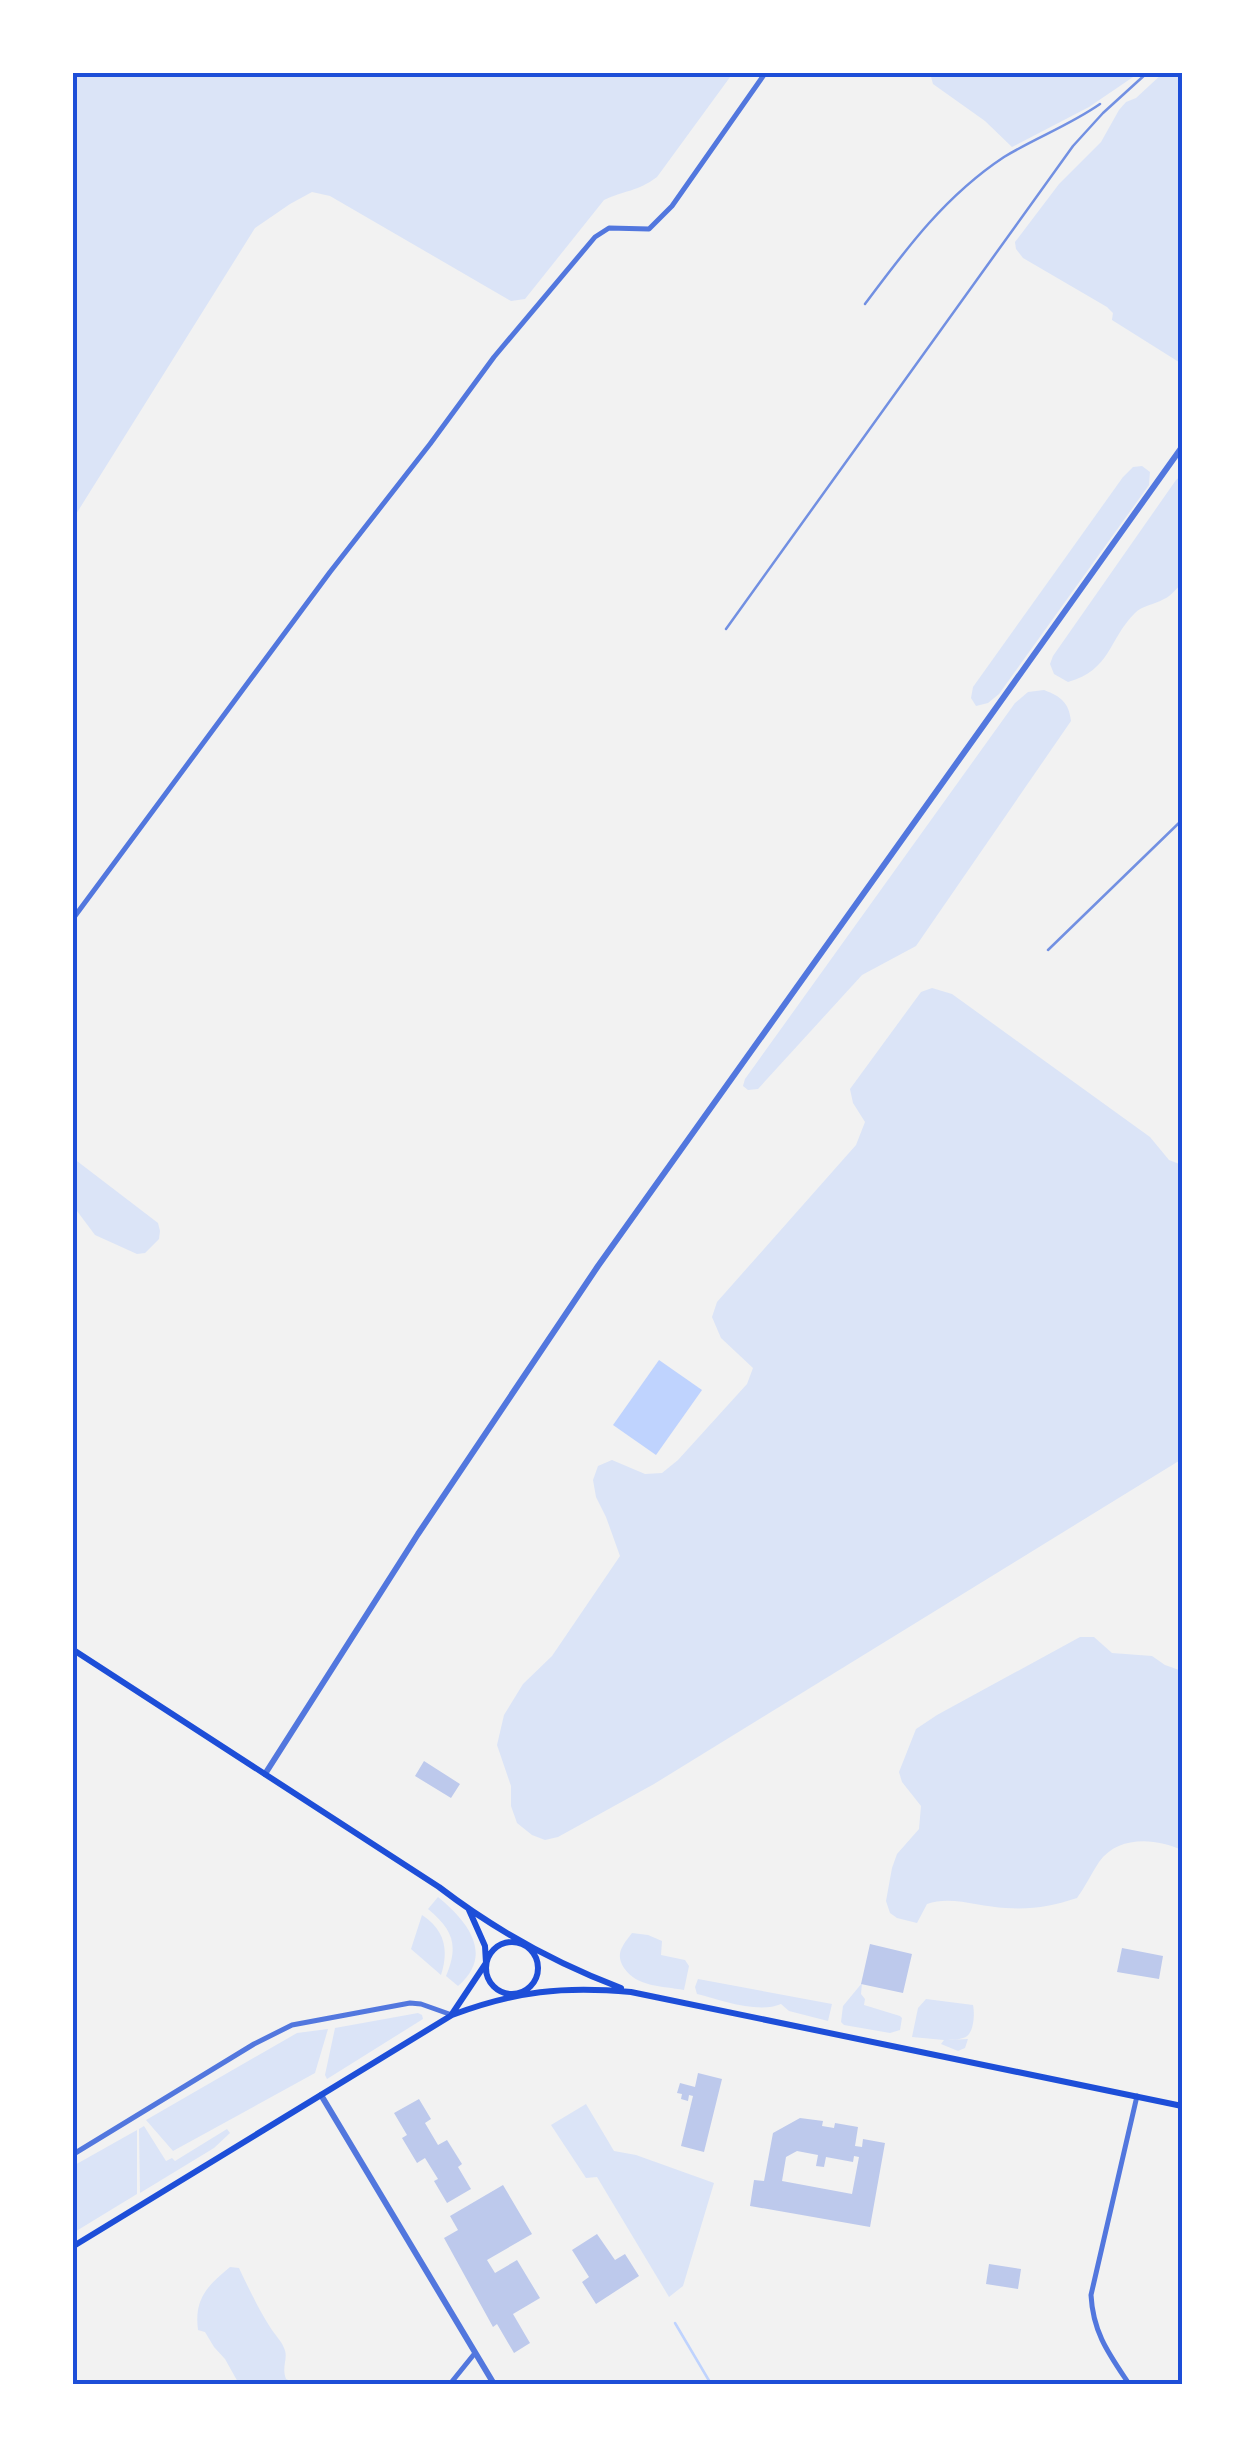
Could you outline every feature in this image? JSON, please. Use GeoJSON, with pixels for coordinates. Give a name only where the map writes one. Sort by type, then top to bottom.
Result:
{"type":"FeatureCollection","features":[{"type":"Feature","properties":{"kind":"main road"},"geometry":{"type":"LineString","coordinates":[[72,1649],[524,1945],[631,1992]]}},
{"type":"Feature","properties":{"kind":"main road"},"geometry":{"type":"LineString","coordinates":[[452,2016],[486,1963],[492,1950],[499,1945],[524,1945],[536,1957],[538,1974],[530,1988],[514,1995],[490,1984],[486,1976],[486,1963],[484,1946],[469,1910]]}},
{"type":"Feature","properties":{"kind":"main road"},"geometry":{"type":"LineString","coordinates":[[72,2247],[452,2016],[514,1995],[574,1989],[631,1992],[1182,2106]]}},
{"type":"Feature","properties":{"kind":"street"},"geometry":{"type":"LineString","coordinates":[[72,920],[521,322],[595,237],[609,228],[649,229],[672,206],[766,72]]}},
{"type":"Feature","properties":{"kind":"street"},"geometry":{"type":"LineString","coordinates":[[265,1774],[418,1534],[598,1266],[1182,446]]}},
{"type":"Feature","properties":{"kind":"street"},"geometry":{"type":"LineString","coordinates":[[72,2155],[292,2024],[410,2003],[452,2016]]}},
{"type":"Feature","properties":{"kind":"street"},"geometry":{"type":"LineString","coordinates":[[321,2095],[494,2384]]}},
{"type":"Feature","properties":{"kind":"street"},"geometry":{"type":"LineString","coordinates":[[1128,2384],[1102,2344],[1092,2317],[1090,2295],[1137,2096]]}},
{"type":"Feature","properties":{"kind":"street"},"geometry":{"type":"LineString","coordinates":[[450,2384],[475,2354]]}},
{"type":"Feature","properties":{"kind":"shaded area"},"geometry":{"type":"Polygon","coordinates":[[[73,72],[733,73],[657,177],[604,200],[525,299],[511,301],[330,196],[312,192],[290,204],[255,228],[73,519],[73,72]]]}},
{"type":"Feature","properties":{"kind":"shaded area"},"geometry":{"type":"Polygon","coordinates":[[[930,72],[1139,73],[1089,107],[1012,147],[985,121],[933,84],[930,72]]]}},
{"type":"Feature","properties":{"kind":"shaded area"},"geometry":{"type":"Polygon","coordinates":[[[1163,73],[1182,73],[1182,364],[1112,320],[1113,313],[1107,307],[1023,258],[1015,242],[1059,184],[1101,142],[1126,102],[1136,98],[1163,73]]]}},
{"type":"Feature","properties":{"kind":"shaded area"},"geometry":{"type":"Polygon","coordinates":[[[1142,466],[1150,472],[1149,485],[999,694],[976,706],[971,698],[973,687],[1123,477],[1133,467],[1142,466]]]}},
{"type":"Feature","properties":{"kind":"shaded area"},"geometry":{"type":"Polygon","coordinates":[[[1182,475],[1182,583],[1167,598],[1135,613],[1093,670],[1068,682],[1054,674],[1050,664],[1053,656],[1182,475]]]}},
{"type":"Feature","properties":{"kind":"shaded area"},"geometry":{"type":"Polygon","coordinates":[[[1044,690],[1063,701],[1071,721],[916,946],[862,975],[758,1089],[748,1090],[743,1086],[745,1079],[1015,703],[1028,692],[1044,690]]]}},
{"type":"Feature","properties":{"kind":"shaded area"},"geometry":{"type":"Polygon","coordinates":[[[932,988],[952,994],[1150,1137],[1169,1160],[1182,1165],[1182,1459],[654,1784],[558,1837],[545,1840],[532,1835],[517,1823],[511,1806],[511,1786],[497,1745],[504,1715],[523,1684],[552,1656],[620,1556],[596,1497],[593,1480],[598,1466],[612,1460],[645,1474],[662,1473],[747,1384],[753,1368],[721,1338],[712,1317],[717,1302],[856,1145],[865,1122],[853,1103],[850,1089],[921,992],[932,988]]]}},
{"type":"Feature","properties":{"kind":"shaded area"},"geometry":{"type":"Polygon","coordinates":[[[73,1158],[158,1223],[159,1239],[145,1253],[137,1254],[95,1235],[73,1208],[73,1158]]]}},
{"type":"Feature","properties":{"kind":"shaded area"},"geometry":{"type":"Polygon","coordinates":[[[1080,1637],[1094,1637],[1112,1653],[1152,1656],[1182,1671],[1182,1850],[1149,1841],[1116,1847],[1099,1862],[1077,1898],[1059,1903],[1015,1908],[936,1902],[927,1904],[917,1923],[897,1918],[890,1913],[886,1901],[892,1868],[897,1854],[919,1829],[921,1806],[899,1772],[916,1729],[1080,1637]]]}},
{"type":"Feature","properties":{"kind":"shaded area"},"geometry":{"type":"Polygon","coordinates":[[[438,1897],[467,1927],[476,1950],[469,1974],[458,1986],[446,1976],[453,1947],[448,1931],[428,1909],[438,1897]]]}},
{"type":"Feature","properties":{"kind":"shaded area"},"geometry":{"type":"Polygon","coordinates":[[[422,1915],[436,1927],[443,1941],[441,1975],[411,1949],[422,1915]]]}},
{"type":"Feature","properties":{"kind":"shaded area"},"geometry":{"type":"Polygon","coordinates":[[[632,1933],[662,1941],[661,1955],[685,1960],[689,1966],[684,1990],[651,1985],[629,1974],[620,1954],[632,1933]]]}},
{"type":"Feature","properties":{"kind":"shaded area"},"geometry":{"type":"Polygon","coordinates":[[[698,1979],[832,2004],[828,2021],[789,2011],[781,2004],[751,2007],[697,1994],[698,1979]]]}},
{"type":"Feature","properties":{"kind":"shaded area"},"geometry":{"type":"Polygon","coordinates":[[[862,1983],[864,2005],[900,2016],[900,2030],[890,2033],[841,2022],[843,2006],[862,1983]]]}},
{"type":"Feature","properties":{"kind":"shaded area"},"geometry":{"type":"Polygon","coordinates":[[[926,1999],[973,2005],[974,2019],[967,2036],[948,2040],[968,2039],[965,2048],[958,2051],[941,2044],[944,2040],[912,2037],[918,2008],[926,1999]]]}},
{"type":"Feature","properties":{"kind":"shaded area"},"geometry":{"type":"Polygon","coordinates":[[[418,2013],[423,2019],[327,2079],[335,2028],[418,2013]]]}},
{"type":"Feature","properties":{"kind":"shaded area"},"geometry":{"type":"Polygon","coordinates":[[[328,2029],[315,2073],[173,2151],[146,2120],[297,2033],[328,2029]]]}},
{"type":"Feature","properties":{"kind":"shaded area"},"geometry":{"type":"Polygon","coordinates":[[[586,2104],[614,2151],[714,2183],[683,2286],[669,2297],[597,2177],[586,2178],[551,2125],[586,2104]]]}},
{"type":"Feature","properties":{"kind":"shaded area"},"geometry":{"type":"Polygon","coordinates":[[[144,2126],[166,2161],[175,2161],[227,2129],[230,2133],[214,2148],[140,2193],[139,2129],[144,2126]]]}},
{"type":"Feature","properties":{"kind":"shaded area"},"geometry":{"type":"Polygon","coordinates":[[[137,2130],[137,2194],[73,2233],[73,2166],[137,2130]]]}},
{"type":"Feature","properties":{"kind":"shaded area"},"geometry":{"type":"Polygon","coordinates":[[[230,2267],[239,2268],[284,2348],[286,2379],[297,2384],[239,2384],[205,2332],[198,2330],[200,2301],[230,2267]]]}},
{"type":"Feature","properties":{"kind":"water"},"geometry":{"type":"Polygon","coordinates":[[[659,1360],[702,1390],[656,1455],[613,1425],[659,1360]]]}},
{"type":"Feature","properties":{"kind":"building"},"geometry":{"type":"Polygon","coordinates":[[[424,1761],[460,1784],[451,1798],[415,1776],[424,1761]]]}},
{"type":"Feature","properties":{"kind":"building"},"geometry":{"type":"Polygon","coordinates":[[[870,1944],[912,1954],[903,1993],[861,1984],[870,1944]]]}},
{"type":"Feature","properties":{"kind":"building"},"geometry":{"type":"Polygon","coordinates":[[[1122,1948],[1163,1956],[1159,1979],[1117,1972],[1122,1948]]]}},
{"type":"Feature","properties":{"kind":"building"},"geometry":{"type":"Polygon","coordinates":[[[698,2073],[722,2079],[704,2152],[681,2146],[693,2096],[689,2095],[688,2101],[677,2093],[680,2083],[695,2087],[698,2073]]]}},
{"type":"Feature","properties":{"kind":"building"},"geometry":{"type":"Polygon","coordinates":[[[419,2099],[431,2119],[425,2123],[438,2145],[447,2140],[471,2189],[447,2203],[425,2158],[417,2163],[402,2138],[407,2135],[394,2113],[419,2099]]]}},
{"type":"Feature","properties":{"kind":"building"},"geometry":{"type":"Polygon","coordinates":[[[800,2118],[823,2121],[822,2126],[834,2128],[835,2123],[858,2127],[855,2146],[862,2147],[863,2139],[885,2143],[870,2227],[750,2206],[754,2180],[764,2181],[773,2133],[800,2118]],[[797,2151],[786,2157],[782,2181],[852,2194],[859,2157],[854,2156],[853,2162],[826,2157],[824,2167],[816,2166],[818,2155],[797,2151]]]}},
{"type":"Feature","properties":{"kind":"building"},"geometry":{"type":"Polygon","coordinates":[[[503,2185],[532,2234],[487,2260],[495,2273],[517,2260],[540,2298],[513,2314],[530,2343],[514,2353],[497,2324],[493,2327],[444,2238],[458,2230],[450,2216],[503,2185]]]}},
{"type":"Feature","properties":{"kind":"building"},"geometry":{"type":"Polygon","coordinates":[[[597,2234],[615,2260],[625,2254],[639,2276],[596,2304],[582,2282],[589,2277],[572,2250],[597,2234]]]}},
{"type":"Feature","properties":{"kind":"building"},"geometry":{"type":"Polygon","coordinates":[[[989,2264],[1021,2269],[1018,2289],[986,2284],[989,2264]]]}},
{"type":"Feature","properties":{"kind":"waterway"},"geometry":{"type":"LineString","coordinates":[[675,2323],[711,2384]]}},
{"type":"Feature","properties":{"kind":"railway"},"geometry":{"type":"LineString","coordinates":[[726,629],[1073,146],[1148,72]]}},
{"type":"Feature","properties":{"kind":"railway"},"geometry":{"type":"LineString","coordinates":[[865,304],[911,244],[963,189],[1004,157],[1100,104]]}},
{"type":"Feature","properties":{"kind":"railway"},"geometry":{"type":"LineString","coordinates":[[1048,950],[1182,820]]}}]}
